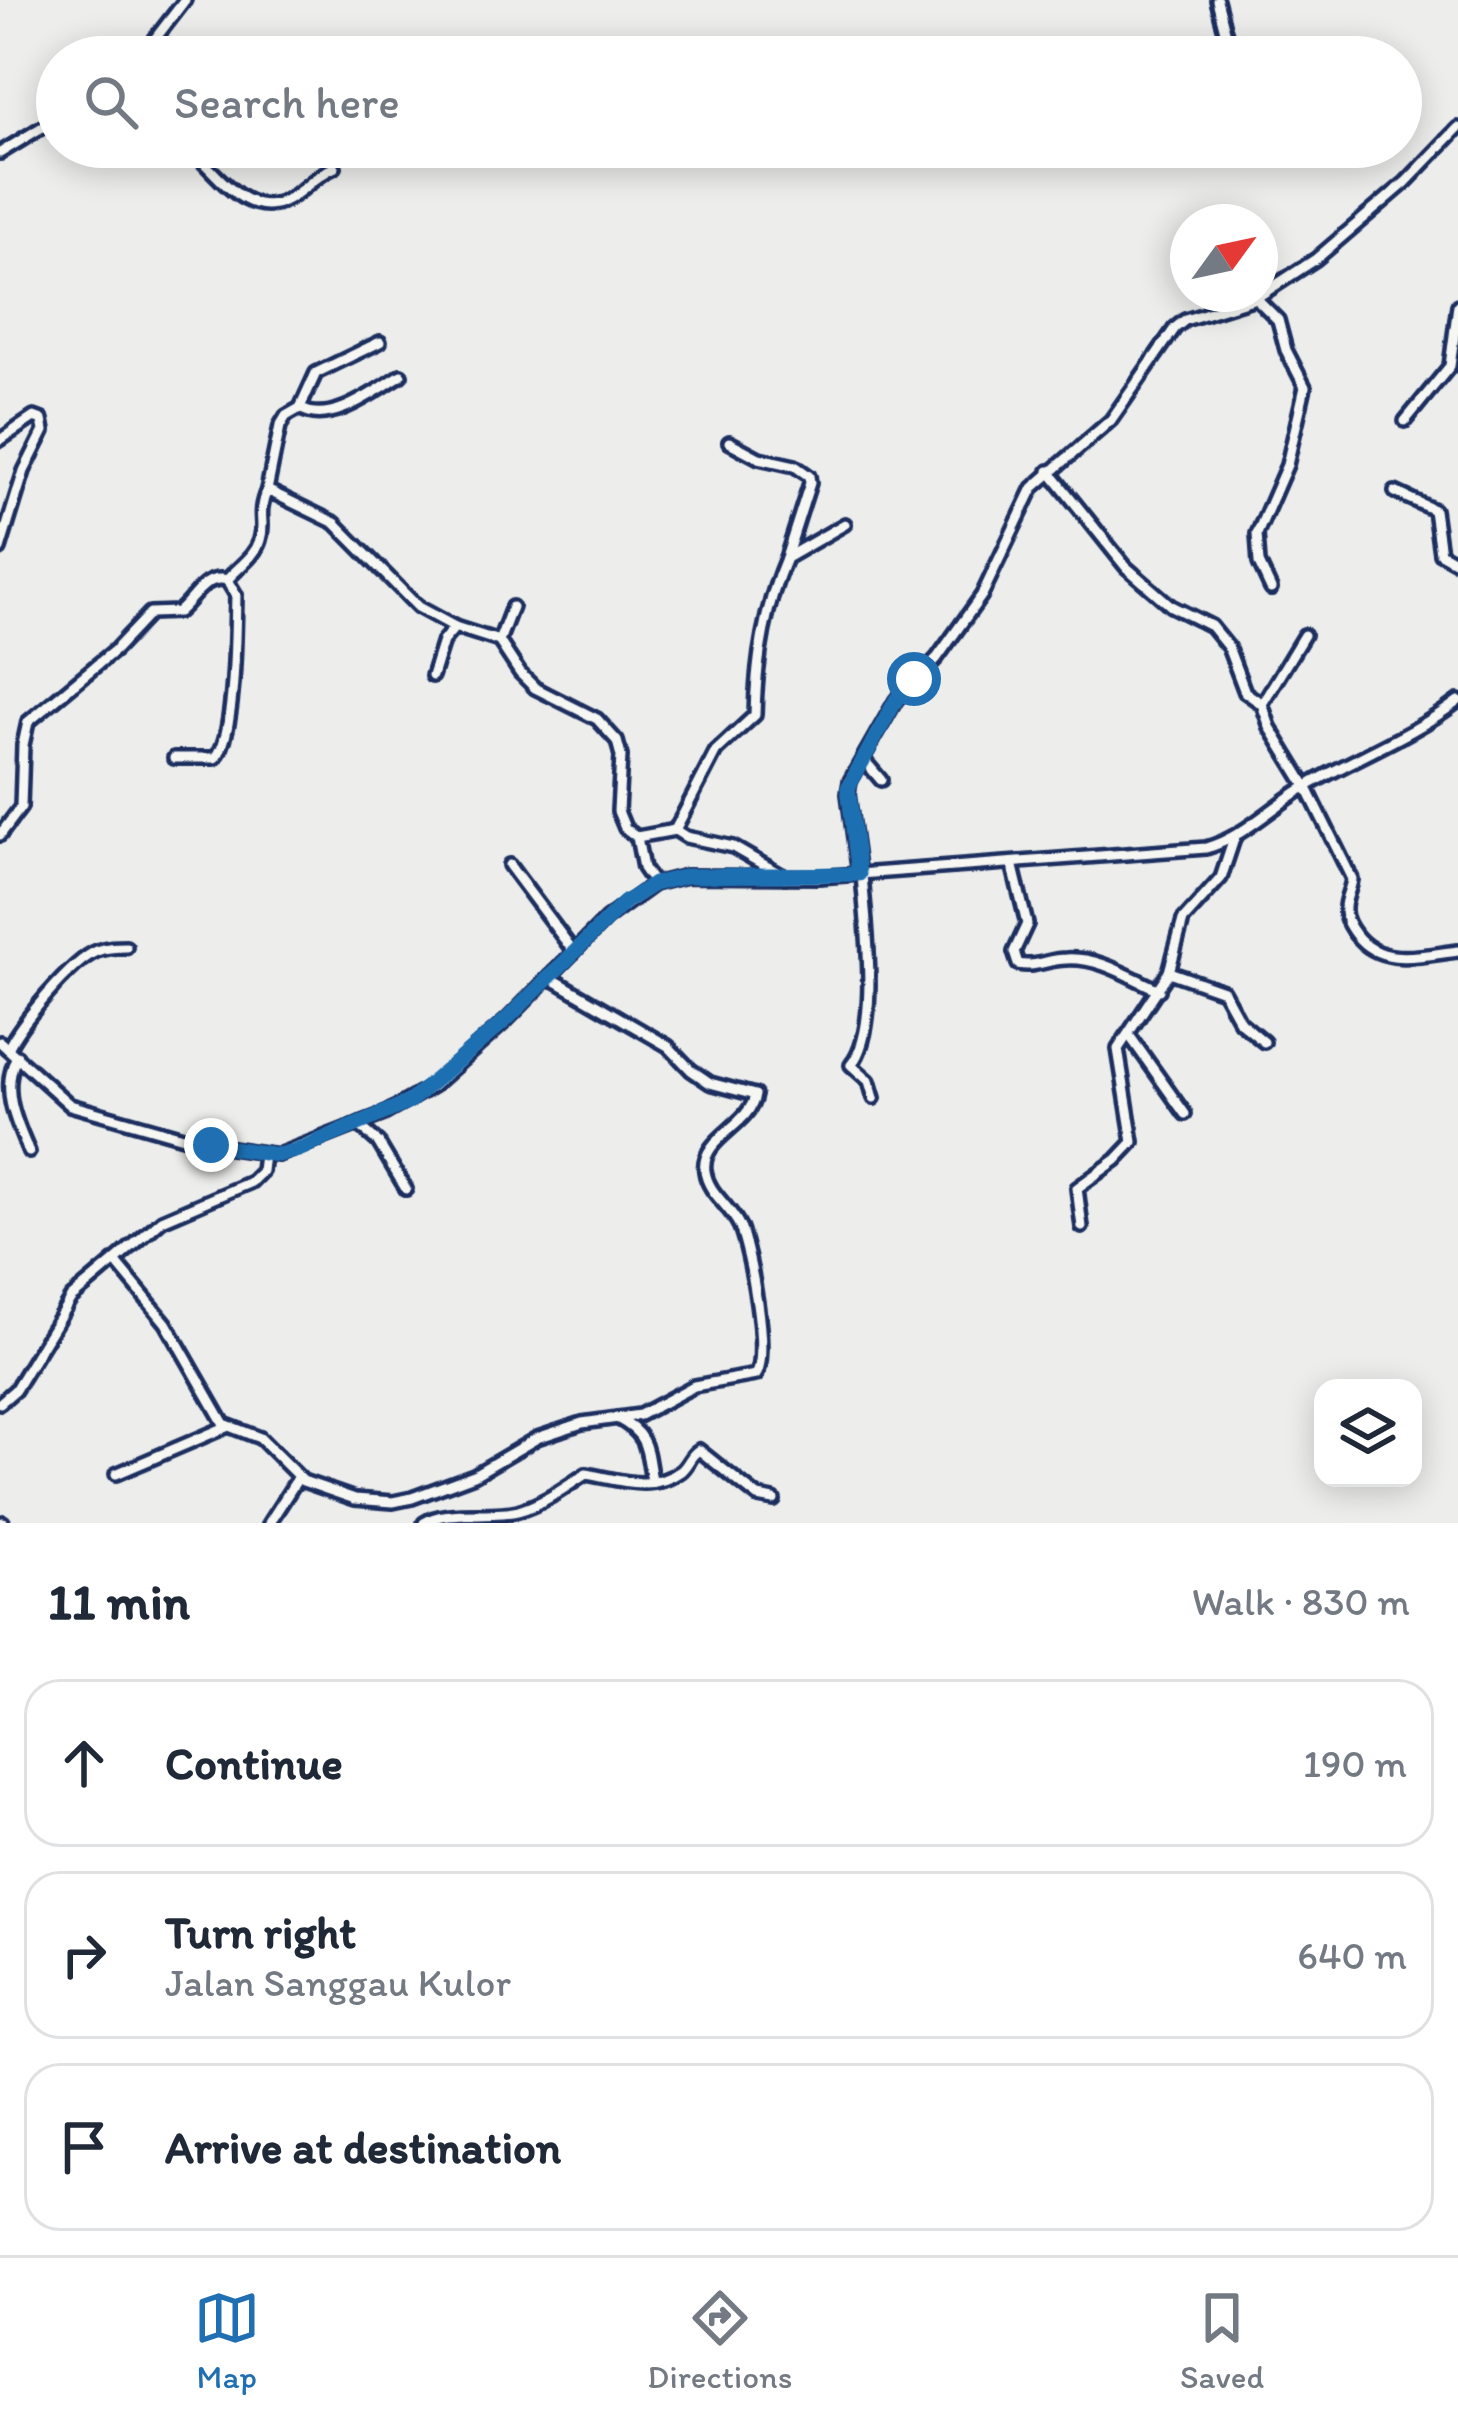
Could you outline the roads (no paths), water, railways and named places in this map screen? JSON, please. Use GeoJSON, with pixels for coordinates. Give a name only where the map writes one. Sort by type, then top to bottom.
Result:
{"type":"FeatureCollection","features":[{"type":"Feature","properties":{"kind":"street"},"geometry":{"type":"LineString","coordinates":[[157,36],[184,0]]}},
{"type":"Feature","properties":{"kind":"street"},"geometry":{"type":"LineString","coordinates":[[1217,0],[1227,36]]}},
{"type":"Feature","properties":{"kind":"street"},"geometry":{"type":"LineString","coordinates":[[1422,163],[1458,128]]}},
{"type":"Feature","properties":{"kind":"street"},"geometry":{"type":"LineString","coordinates":[[0,153],[36,131]]}},
{"type":"Feature","properties":{"kind":"street"},"geometry":{"type":"LineString","coordinates":[[208,168],[252,203],[287,199],[333,168]]}},
{"type":"Feature","properties":{"kind":"street"},"geometry":{"type":"LineString","coordinates":[[1278,284],[1316,259],[1416,168]]}},
{"type":"Feature","properties":{"kind":"street"},"geometry":{"type":"LineString","coordinates":[[1405,421],[1450,366],[1458,305]]}},
{"type":"Feature","properties":{"kind":"street"},"geometry":{"type":"LineString","coordinates":[[874,1098],[869,1081],[851,1065],[859,1055],[866,1018],[867,944],[848,788],[896,700],[938,658],[982,595],[1025,499],[1049,471],[1112,419],[1174,328],[1211,312]]}},
{"type":"Feature","properties":{"kind":"street"},"geometry":{"type":"LineString","coordinates":[[1270,312],[1278,320],[1286,350],[1305,387],[1287,465],[1257,534],[1259,562],[1271,590]]}},
{"type":"Feature","properties":{"kind":"street"},"geometry":{"type":"LineString","coordinates":[[300,408],[302,396],[320,370],[380,342]]}},
{"type":"Feature","properties":{"kind":"street"},"geometry":{"type":"LineString","coordinates":[[300,408],[316,415],[327,413],[401,375]]}},
{"type":"Feature","properties":{"kind":"street"},"geometry":{"type":"LineString","coordinates":[[227,580],[259,544],[259,509],[280,426],[300,408]]}},
{"type":"Feature","properties":{"kind":"street"},"geometry":{"type":"LineString","coordinates":[[0,440],[34,417],[44,424],[0,549]]}},
{"type":"Feature","properties":{"kind":"street"},"geometry":{"type":"LineString","coordinates":[[675,830],[716,751],[755,715],[762,644],[774,591],[810,483],[809,476],[796,466],[759,458],[729,442]]}},
{"type":"Feature","properties":{"kind":"street"},"geometry":{"type":"LineString","coordinates":[[1049,471],[1126,567],[1171,606],[1217,633],[1232,656],[1245,692],[1262,704],[1270,728],[1306,786],[1352,879],[1344,911],[1353,932],[1364,944],[1389,956],[1458,951]]}},
{"type":"Feature","properties":{"kind":"street"},"geometry":{"type":"LineString","coordinates":[[267,490],[335,523],[406,598],[455,627],[500,641],[535,688],[611,730],[621,756],[620,820],[637,837],[637,851],[654,884]]}},
{"type":"Feature","properties":{"kind":"street"},"geometry":{"type":"LineString","coordinates":[[1395,492],[1434,510],[1440,554],[1458,563]]}},
{"type":"Feature","properties":{"kind":"street"},"geometry":{"type":"LineString","coordinates":[[786,558],[845,524]]}},
{"type":"Feature","properties":{"kind":"street"},"geometry":{"type":"LineString","coordinates":[[0,836],[21,807],[24,731],[32,716],[115,650],[150,613],[178,612],[207,582],[227,580],[236,595],[223,752],[215,758],[174,758]]}},
{"type":"Feature","properties":{"kind":"street"},"geometry":{"type":"LineString","coordinates":[[500,641],[512,607]]}},
{"type":"Feature","properties":{"kind":"street"},"geometry":{"type":"LineString","coordinates":[[432,676],[442,640],[455,627]]}},
{"type":"Feature","properties":{"kind":"street"},"geometry":{"type":"LineString","coordinates":[[1262,704],[1304,635]]}},
{"type":"Feature","properties":{"kind":"street"},"geometry":{"type":"LineString","coordinates":[[8,1049],[70,1106],[211,1145],[265,1154],[298,1150],[409,1102],[433,1086],[625,902],[654,884],[686,876],[860,874],[1198,849],[1236,834],[1306,786],[1458,701]]}},
{"type":"Feature","properties":{"kind":"street"},"geometry":{"type":"LineString","coordinates":[[864,760],[881,780]]}},
{"type":"Feature","properties":{"kind":"street"},"geometry":{"type":"LineString","coordinates":[[637,837],[675,830],[686,837],[733,847],[785,877]]}},
{"type":"Feature","properties":{"kind":"street"},"geometry":{"type":"LineString","coordinates":[[1082,1228],[1077,1188],[1133,1142],[1118,1049],[1169,972],[1183,920],[1221,878],[1236,834]]}},
{"type":"Feature","properties":{"kind":"street"},"geometry":{"type":"LineString","coordinates":[[1012,863],[1028,924],[1014,952],[1018,964],[1037,966],[1063,958],[1096,962],[1159,990]]}},
{"type":"Feature","properties":{"kind":"street"},"geometry":{"type":"LineString","coordinates":[[509,865],[574,952]]}},
{"type":"Feature","properties":{"kind":"street"},"geometry":{"type":"LineString","coordinates":[[29,1152],[10,1111],[8,1049],[23,1021],[89,955],[104,948],[126,947]]}},
{"type":"Feature","properties":{"kind":"street"},"geometry":{"type":"LineString","coordinates":[[1169,972],[1222,991],[1240,1022],[1264,1042]]}},
{"type":"Feature","properties":{"kind":"street"},"geometry":{"type":"LineString","coordinates":[[115,1261],[166,1323],[226,1426],[260,1438],[298,1478],[336,1495],[393,1502],[474,1475],[537,1438],[649,1412],[694,1386],[752,1378],[761,1368],[761,1343],[740,1226],[710,1186],[704,1170],[708,1151],[741,1121],[756,1098],[710,1083],[668,1046],[549,977]]}},
{"type":"Feature","properties":{"kind":"street"},"geometry":{"type":"LineString","coordinates":[[1129,1035],[1185,1114]]}},
{"type":"Feature","properties":{"kind":"street"},"geometry":{"type":"LineString","coordinates":[[359,1125],[378,1142],[406,1189]]}},
{"type":"Feature","properties":{"kind":"street"},"geometry":{"type":"LineString","coordinates":[[0,1403],[14,1390],[70,1298],[161,1220],[251,1182],[262,1171],[265,1154]]}},
{"type":"Feature","properties":{"kind":"street"},"geometry":{"type":"LineString","coordinates":[[617,1418],[638,1430],[651,1472]]}},
{"type":"Feature","properties":{"kind":"street"},"geometry":{"type":"LineString","coordinates":[[116,1474],[226,1426]]}},
{"type":"Feature","properties":{"kind":"street"},"geometry":{"type":"LineString","coordinates":[[424,1523],[435,1516],[514,1512],[538,1504],[586,1474],[629,1484],[651,1472],[683,1469],[699,1450],[758,1497],[774,1500]]}},
{"type":"Feature","properties":{"kind":"street"},"geometry":{"type":"LineString","coordinates":[[269,1523],[298,1478]]}}]}
